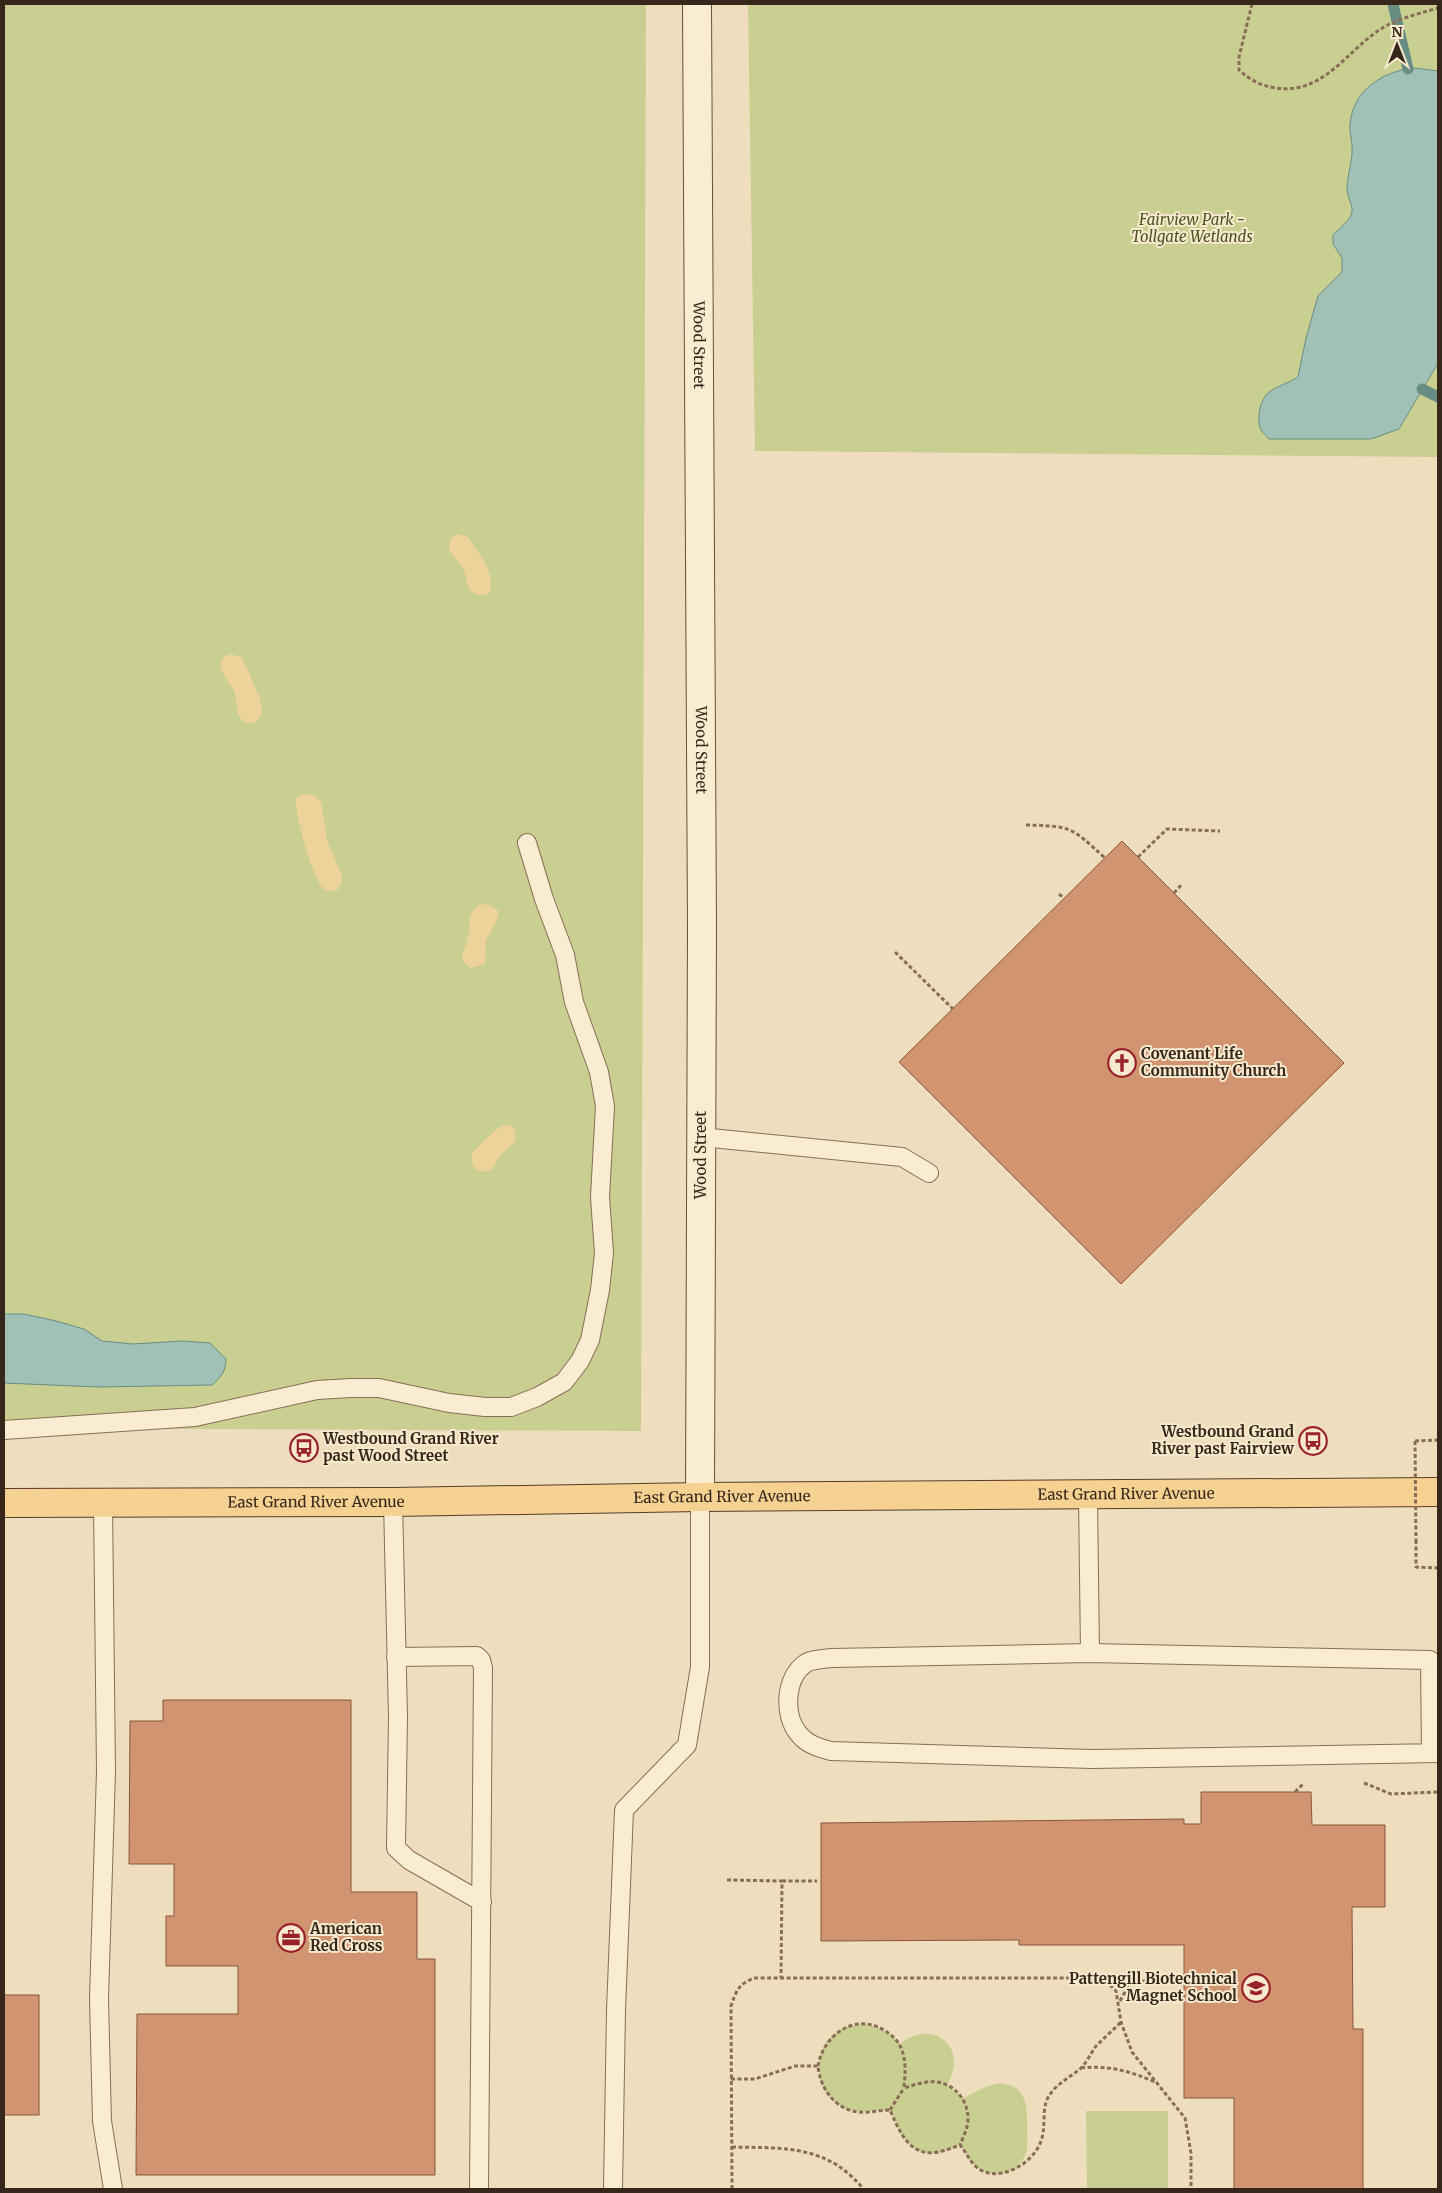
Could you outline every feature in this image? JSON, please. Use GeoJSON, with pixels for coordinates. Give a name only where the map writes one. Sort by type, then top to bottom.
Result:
{"type":"FeatureCollection","features":[{"type":"Feature","properties":{"kind":"main road","name":"East Grand River Avenue"},"geometry":{"type":"LineString","coordinates":[[4,1503],[393,1502],[700,1497],[1088,1496],[1438,1492]]}},
{"type":"Feature","properties":{"kind":"street","name":"Wood Street"},"geometry":{"type":"LineString","coordinates":[[697,4],[701,1137],[700,1497]]}},
{"type":"Feature","properties":{"kind":"lane"},"geometry":{"type":"LineString","coordinates":[[4,1430],[195,1417],[318,1390],[350,1388],[379,1388],[449,1403],[485,1407],[511,1407],[537,1397],[564,1382],[580,1361],[590,1340],[600,1290],[604,1253],[600,1197],[605,1106],[599,1072],[574,1002],[565,955],[544,899],[527,843]]}},
{"type":"Feature","properties":{"kind":"lane"},"geometry":{"type":"LineString","coordinates":[[701,1137],[902,1157],[929,1173]]}},
{"type":"Feature","properties":{"kind":"lane"},"geometry":{"type":"LineString","coordinates":[[1088,1496],[1090,1653]]}},
{"type":"Feature","properties":{"kind":"lane"},"geometry":{"type":"LineString","coordinates":[[613,2189],[616,2010],[624,1810],[687,1745],[700,1667],[700,1497]]}},
{"type":"Feature","properties":{"kind":"lane"},"geometry":{"type":"LineString","coordinates":[[393,1502],[396,1657],[396,1848],[409,1860],[482,1902]]}},
{"type":"Feature","properties":{"kind":"lane"},"geometry":{"type":"LineString","coordinates":[[103,1504],[106,1771],[99,1999],[102,2121],[112,2189]]}},
{"type":"Feature","properties":{"kind":"lane"},"geometry":{"type":"LineString","coordinates":[[1090,1653],[1430,1660],[1435,1753],[1092,1759],[831,1751],[808,1742],[798,1734],[790,1717],[788,1698],[792,1680],[807,1663],[818,1659],[1090,1653]]}},
{"type":"Feature","properties":{"kind":"lane"},"geometry":{"type":"LineString","coordinates":[[396,1657],[477,1656],[482,1660],[479,2189]]}},
{"type":"Feature","properties":{"kind":"path"},"geometry":{"type":"LineString","coordinates":[[1252,4],[1239,57],[1239,70],[1248,79],[1265,86],[1284,89],[1306,87],[1340,65],[1356,47],[1385,26],[1438,8]]}},
{"type":"Feature","properties":{"kind":"path"},"geometry":{"type":"LineString","coordinates":[[1026,825],[1059,826],[1076,831],[1105,858]]}},
{"type":"Feature","properties":{"kind":"path"},"geometry":{"type":"LineString","coordinates":[[1138,857],[1167,829],[1220,831]]}},
{"type":"Feature","properties":{"kind":"path"},"geometry":{"type":"LineString","coordinates":[[1174,893],[1182,884]]}},
{"type":"Feature","properties":{"kind":"path"},"geometry":{"type":"LineString","coordinates":[[1059,894],[1064,898]]}},
{"type":"Feature","properties":{"kind":"path"},"geometry":{"type":"LineString","coordinates":[[895,952],[952,1009]]}},
{"type":"Feature","properties":{"kind":"path"},"geometry":{"type":"LineString","coordinates":[[1438,1440],[1415,1441],[1416,1568],[1438,1568]]}},
{"type":"Feature","properties":{"kind":"path"},"geometry":{"type":"LineString","coordinates":[[1295,1792],[1309,1778]]}},
{"type":"Feature","properties":{"kind":"path"},"geometry":{"type":"LineString","coordinates":[[1360,1782],[1391,1794],[1438,1792]]}},
{"type":"Feature","properties":{"kind":"path"},"geometry":{"type":"LineString","coordinates":[[727,1880],[817,1881]]}},
{"type":"Feature","properties":{"kind":"path"},"geometry":{"type":"LineString","coordinates":[[782,1881],[782,1978]]}},
{"type":"Feature","properties":{"kind":"path"},"geometry":{"type":"LineString","coordinates":[[732,2189],[732,2006],[736,1990],[744,1982],[755,1978],[1096,1978],[1108,1983],[1116,1991],[1121,2022],[1132,2052],[1174,2102],[1184,2118],[1191,2153],[1191,2189]]}},
{"type":"Feature","properties":{"kind":"path"},"geometry":{"type":"LineString","coordinates":[[1119,2002],[1129,1985],[1142,1981],[1178,1979]]}},
{"type":"Feature","properties":{"kind":"path"},"geometry":{"type":"LineString","coordinates":[[904,2088],[936,2082],[947,2084],[958,2093],[967,2109],[968,2120],[960,2145],[970,2161],[987,2173],[997,2174],[1016,2167],[1029,2158],[1041,2144],[1044,2132],[1044,2110],[1050,2094],[1064,2079],[1081,2068],[1096,2046],[1121,2022]]}},
{"type":"Feature","properties":{"kind":"path"},"geometry":{"type":"LineString","coordinates":[[865,2024],[879,2027],[891,2034],[900,2044],[904,2058],[904,2088],[890,2110],[858,2112],[843,2108],[831,2099],[822,2086],[818,2066],[826,2043],[836,2032],[850,2026],[865,2024]]}},
{"type":"Feature","properties":{"kind":"path"},"geometry":{"type":"LineString","coordinates":[[732,2079],[755,2079],[795,2066],[818,2066]]}},
{"type":"Feature","properties":{"kind":"path"},"geometry":{"type":"LineString","coordinates":[[1081,2068],[1102,2066],[1122,2070],[1156,2082]]}},
{"type":"Feature","properties":{"kind":"path"},"geometry":{"type":"LineString","coordinates":[[890,2110],[901,2136],[908,2145],[918,2151],[929,2153],[941,2152],[960,2145]]}},
{"type":"Feature","properties":{"kind":"path"},"geometry":{"type":"LineString","coordinates":[[732,2147],[792,2149],[819,2155],[843,2169],[863,2189]]}},
{"type":"Feature","properties":{"kind":"green space"},"geometry":{"type":"Polygon","coordinates":[[[4,4],[646,4],[641,1431],[4,1428],[4,4]]]}},
{"type":"Feature","properties":{"kind":"green space","name":"Fairview Park - Tollgate Wetlands"},"geometry":{"type":"Polygon","coordinates":[[[748,4],[1438,4],[1438,457],[755,451],[748,4]]]}},
{"type":"Feature","properties":{"kind":"green space"},"geometry":{"type":"Polygon","coordinates":[[[865,2024],[884,2031],[900,2044],[912,2036],[924,2034],[935,2035],[944,2040],[951,2049],[954,2059],[953,2072],[947,2085],[963,2098],[994,2084],[1005,2084],[1019,2090],[1025,2102],[1027,2116],[1027,2147],[1020,2163],[1008,2171],[993,2174],[976,2167],[960,2145],[942,2152],[922,2152],[908,2143],[890,2110],[856,2111],[845,2108],[835,2102],[827,2094],[819,2073],[819,2061],[822,2050],[828,2040],[839,2030],[865,2024]]]}},
{"type":"Feature","properties":{"kind":"green space"},"geometry":{"type":"Polygon","coordinates":[[[1086,2111],[1168,2111],[1168,2189],[1087,2189],[1086,2111]]]}},
{"type":"Feature","properties":{"kind":"sand"},"geometry":{"type":"Polygon","coordinates":[[[457,534],[468,537],[482,557],[490,573],[491,588],[487,595],[478,595],[469,590],[464,570],[449,550],[450,539],[457,534]]]}},
{"type":"Feature","properties":{"kind":"sand"},"geometry":{"type":"Polygon","coordinates":[[[230,654],[242,657],[260,699],[262,714],[256,722],[246,723],[239,716],[234,691],[222,671],[220,663],[224,657],[230,654]]]}},
{"type":"Feature","properties":{"kind":"sand"},"geometry":{"type":"Polygon","coordinates":[[[303,794],[314,796],[321,802],[327,840],[341,874],[342,881],[338,890],[328,891],[323,888],[314,872],[296,806],[296,798],[303,794]]]}},
{"type":"Feature","properties":{"kind":"sand"},"geometry":{"type":"Polygon","coordinates":[[[482,904],[489,905],[499,911],[496,922],[486,940],[485,964],[471,968],[466,965],[463,953],[472,913],[482,904]]]}},
{"type":"Feature","properties":{"kind":"sand"},"geometry":{"type":"Polygon","coordinates":[[[506,1125],[515,1128],[516,1141],[501,1155],[491,1170],[478,1171],[473,1166],[472,1153],[497,1129],[506,1125]]]}},
{"type":"Feature","properties":{"kind":"water"},"geometry":{"type":"Polygon","coordinates":[[[1414,68],[1438,71],[1438,363],[1399,429],[1371,439],[1269,439],[1261,430],[1259,421],[1263,399],[1272,390],[1298,377],[1306,338],[1318,296],[1342,272],[1342,258],[1333,244],[1333,235],[1348,221],[1352,212],[1347,189],[1352,152],[1350,127],[1352,112],[1363,92],[1372,84],[1391,73],[1414,68]]]}},
{"type":"Feature","properties":{"kind":"water"},"geometry":{"type":"Polygon","coordinates":[[[4,1314],[24,1314],[56,1321],[84,1329],[102,1341],[133,1344],[183,1341],[210,1343],[226,1359],[225,1367],[212,1385],[98,1387],[4,1383],[4,1314]]]}},
{"type":"Feature","properties":{"kind":"building","name":"Covenant Life Community Church"},"geometry":{"type":"Polygon","coordinates":[[[1122,841],[1344,1063],[1121,1284],[899,1062],[1122,841]]]}},
{"type":"Feature","properties":{"kind":"building","name":"American Red Cross"},"geometry":{"type":"Polygon","coordinates":[[[163,1700],[351,1700],[351,1892],[417,1892],[417,1959],[435,1959],[435,2175],[136,2175],[137,2014],[238,2014],[238,1966],[166,1966],[166,1916],[174,1916],[174,1864],[129,1864],[130,1721],[163,1721],[163,1700]]]}},
{"type":"Feature","properties":{"kind":"building"},"geometry":{"type":"Polygon","coordinates":[[[1201,1792],[1311,1792],[1312,1825],[1385,1825],[1385,1907],[1352,1907],[1353,2029],[1363,2029],[1363,2189],[1234,2189],[1234,2098],[1184,2098],[1184,1945],[1019,1945],[1019,1940],[821,1941],[821,1823],[1184,1819],[1184,1824],[1201,1824],[1201,1792]]]}},
{"type":"Feature","properties":{"kind":"building"},"geometry":{"type":"Polygon","coordinates":[[[4,1995],[39,1995],[39,2115],[4,2115],[4,1995]]]}},
{"type":"Feature","properties":{"kind":"waterway"},"geometry":{"type":"LineString","coordinates":[[1393,4],[1408,69]]}},
{"type":"Feature","properties":{"kind":"waterway"},"geometry":{"type":"LineString","coordinates":[[1422,389],[1438,397]]}},
{"type":"Feature","properties":{"kind":"place","name":"Covenant Life Community Church"},"geometry":{"type":"Point","coordinates":[1122,1063]}},
{"type":"Feature","properties":{"kind":"place","name":"Westbound Grand River past Fairview"},"geometry":{"type":"Point","coordinates":[1313,1441]}},
{"type":"Feature","properties":{"kind":"place","name":"Westbound Grand River past Wood Street"},"geometry":{"type":"Point","coordinates":[304,1448]}},
{"type":"Feature","properties":{"kind":"place","name":"American Red Cross"},"geometry":{"type":"Point","coordinates":[291,1938]}},
{"type":"Feature","properties":{"kind":"place","name":"Pattengill Biotechnical Magnet School"},"geometry":{"type":"Point","coordinates":[1256,1988]}}]}
